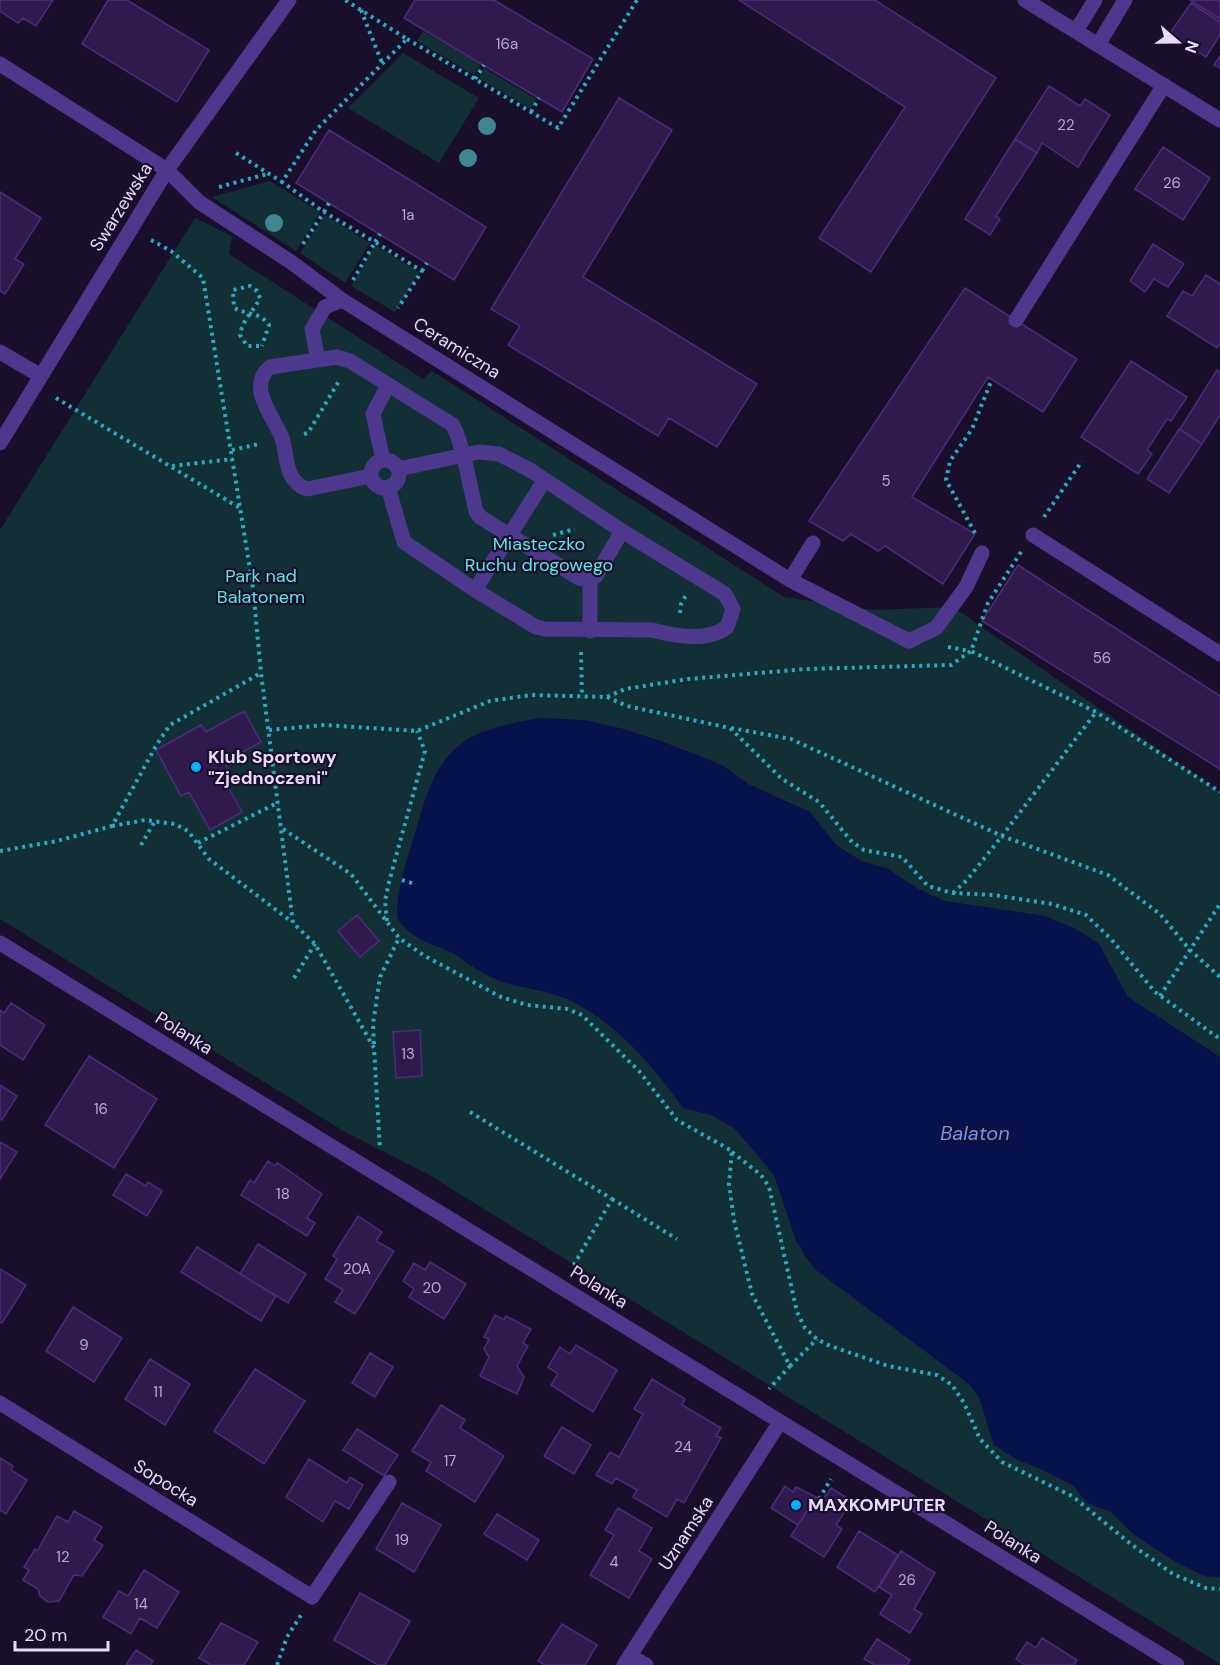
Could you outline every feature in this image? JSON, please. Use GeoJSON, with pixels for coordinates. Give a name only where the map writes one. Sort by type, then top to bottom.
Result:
{"type":"FeatureCollection","features":[{"type":"Feature","properties":{"kind":"street","name":"Swarzewska"},"geometry":{"type":"LineString","coordinates":[[0,443],[167,170],[290,0]]}},
{"type":"Feature","properties":{"kind":"street"},"geometry":{"type":"LineString","coordinates":[[1025,0],[1220,120]]}},
{"type":"Feature","properties":{"kind":"street"},"geometry":{"type":"LineString","coordinates":[[1076,31],[1095,0]]}},
{"type":"Feature","properties":{"kind":"street"},"geometry":{"type":"LineString","coordinates":[[1098,45],[1125,0]]}},
{"type":"Feature","properties":{"kind":"street","name":"Ceramiczna"},"geometry":{"type":"LineString","coordinates":[[0,64],[167,170],[199,202],[291,262],[342,300],[790,580],[909,641],[936,628],[966,587],[982,554]]}},
{"type":"Feature","properties":{"kind":"street"},"geometry":{"type":"LineString","coordinates":[[1016,320],[1164,85]]}},
{"type":"Feature","properties":{"kind":"street"},"geometry":{"type":"LineString","coordinates":[[318,360],[312,328],[325,307],[342,300]]}},
{"type":"Feature","properties":{"kind":"street"},"geometry":{"type":"LineString","coordinates":[[0,352],[41,376]]}},
{"type":"Feature","properties":{"kind":"street"},"geometry":{"type":"LineString","coordinates":[[371,476],[307,489],[294,481],[288,471],[282,439],[264,406],[261,379],[270,367],[337,357],[350,361],[453,425],[476,511],[483,520],[579,578],[590,580],[596,576],[622,531]]}},
{"type":"Feature","properties":{"kind":"street"},"geometry":{"type":"LineString","coordinates":[[383,460],[373,414],[388,385]]}},
{"type":"Feature","properties":{"kind":"street"},"geometry":{"type":"LineString","coordinates":[[388,487],[404,542],[475,590],[536,627],[590,631],[652,630],[678,635],[710,636],[721,632],[732,619],[733,609],[725,594],[499,454],[488,451],[398,469]]}},
{"type":"Feature","properties":{"kind":"street"},"geometry":{"type":"LineString","coordinates":[[383,460],[393,462],[398,469],[396,482],[388,487],[379,487],[371,476],[372,467],[383,460]]}},
{"type":"Feature","properties":{"kind":"street"},"geometry":{"type":"LineString","coordinates":[[475,590],[544,481]]}},
{"type":"Feature","properties":{"kind":"street"},"geometry":{"type":"LineString","coordinates":[[1033,535],[1220,654]]}},
{"type":"Feature","properties":{"kind":"street"},"geometry":{"type":"LineString","coordinates":[[790,580],[813,543]]}},
{"type":"Feature","properties":{"kind":"street"},"geometry":{"type":"LineString","coordinates":[[590,580],[590,631]]}},
{"type":"Feature","properties":{"kind":"street","name":"Polanka"},"geometry":{"type":"LineString","coordinates":[[0,943],[1177,1665]]}},
{"type":"Feature","properties":{"kind":"street","name":"Sopocka"},"geometry":{"type":"LineString","coordinates":[[0,1403],[312,1597]]}},
{"type":"Feature","properties":{"kind":"street","name":"Uznamska"},"geometry":{"type":"LineString","coordinates":[[627,1660],[780,1422]]}},
{"type":"Feature","properties":{"kind":"street"},"geometry":{"type":"LineString","coordinates":[[312,1597],[389,1482]]}},
{"type":"Feature","properties":{"kind":"street"},"geometry":{"type":"LineString","coordinates":[[627,1660],[646,1665]]}},
{"type":"Feature","properties":{"kind":"path"},"geometry":{"type":"LineString","coordinates":[[345,0],[558,128],[637,0]]}},
{"type":"Feature","properties":{"kind":"path"},"geometry":{"type":"LineString","coordinates":[[361,10],[382,63]]}},
{"type":"Feature","properties":{"kind":"path"},"geometry":{"type":"LineString","coordinates":[[282,182],[316,130],[407,39]]}},
{"type":"Feature","properties":{"kind":"path"},"geometry":{"type":"LineString","coordinates":[[475,79],[484,65]]}},
{"type":"Feature","properties":{"kind":"path"},"geometry":{"type":"LineString","coordinates":[[531,112],[539,98]]}},
{"type":"Feature","properties":{"kind":"path"},"geometry":{"type":"LineString","coordinates":[[236,153],[324,212],[422,271]]}},
{"type":"Feature","properties":{"kind":"path"},"geometry":{"type":"LineString","coordinates":[[210,189],[267,174]]}},
{"type":"Feature","properties":{"kind":"path"},"geometry":{"type":"LineString","coordinates":[[291,262],[329,203]]}},
{"type":"Feature","properties":{"kind":"path"},"geometry":{"type":"LineString","coordinates":[[342,300],[380,234]]}},
{"type":"Feature","properties":{"kind":"path"},"geometry":{"type":"LineString","coordinates":[[171,252],[203,278],[253,588],[261,673],[292,923]]}},
{"type":"Feature","properties":{"kind":"path"},"geometry":{"type":"LineString","coordinates":[[387,327],[427,263]]}},
{"type":"Feature","properties":{"kind":"path"},"geometry":{"type":"LineString","coordinates":[[262,346],[247,346],[240,335],[241,327],[253,313],[260,298],[257,291],[250,286],[233,290],[234,308],[253,313],[263,316],[269,325],[262,346],[270,367]]}},
{"type":"Feature","properties":{"kind":"path"},"geometry":{"type":"LineString","coordinates":[[982,554],[972,525],[946,480],[950,461],[972,429],[992,379]]}},
{"type":"Feature","properties":{"kind":"path"},"geometry":{"type":"LineString","coordinates":[[72,408],[172,466],[240,509]]}},
{"type":"Feature","properties":{"kind":"path"},"geometry":{"type":"LineString","coordinates":[[172,466],[233,459]]}},
{"type":"Feature","properties":{"kind":"path"},"geometry":{"type":"LineString","coordinates":[[538,554],[549,536],[587,526],[595,513]]}},
{"type":"Feature","properties":{"kind":"path"},"geometry":{"type":"LineString","coordinates":[[607,697],[625,689],[688,679],[806,669],[951,665],[971,651],[988,603],[1021,552]]}},
{"type":"Feature","properties":{"kind":"path"},"geometry":{"type":"LineString","coordinates":[[678,635],[681,604],[697,577]]}},
{"type":"Feature","properties":{"kind":"path"},"geometry":{"type":"LineString","coordinates":[[971,651],[1096,712],[1220,792]]}},
{"type":"Feature","properties":{"kind":"path"},"geometry":{"type":"LineString","coordinates":[[112,826],[157,744],[170,725],[261,673]]}},
{"type":"Feature","properties":{"kind":"path"},"geometry":{"type":"LineString","coordinates":[[269,730],[325,725],[417,731],[490,701],[531,695],[607,697],[627,706],[791,739],[1002,836],[1108,875],[1160,914],[1190,950],[1220,977]]}},
{"type":"Feature","properties":{"kind":"path"},"geometry":{"type":"LineString","coordinates":[[952,893],[967,880],[1096,712]]}},
{"type":"Feature","properties":{"kind":"path"},"geometry":{"type":"LineString","coordinates":[[730,728],[782,779],[819,802],[852,842],[864,850],[902,857],[928,886],[952,893],[1022,898],[1052,904],[1086,915],[1111,939],[1129,964],[1160,996],[1220,1039]]}},
{"type":"Feature","properties":{"kind":"path"},"geometry":{"type":"LineString","coordinates":[[388,924],[385,901],[425,751],[417,731]]}},
{"type":"Feature","properties":{"kind":"path"},"geometry":{"type":"LineString","coordinates":[[198,843],[277,803]]}},
{"type":"Feature","properties":{"kind":"path"},"geometry":{"type":"LineString","coordinates":[[0,851],[57,841],[112,826],[145,820],[175,824],[188,831],[209,859],[292,923],[315,944],[374,1048]]}},
{"type":"Feature","properties":{"kind":"path"},"geometry":{"type":"LineString","coordinates":[[141,845],[155,821]]}},
{"type":"Feature","properties":{"kind":"path"},"geometry":{"type":"LineString","coordinates":[[282,828],[351,874],[399,938],[423,955],[501,997],[527,1005],[567,1009],[582,1015],[639,1071],[676,1120],[732,1151],[761,1175],[769,1186],[797,1312],[805,1328],[817,1340],[870,1361],[937,1375],[952,1385],[964,1403],[980,1439],[1002,1462],[1072,1496],[1132,1545],[1173,1574],[1206,1588],[1220,1589]]}},
{"type":"Feature","properties":{"kind":"path"},"geometry":{"type":"LineString","coordinates":[[402,880],[415,884]]}},
{"type":"Feature","properties":{"kind":"path"},"geometry":{"type":"LineString","coordinates":[[1160,996],[1220,904]]}},
{"type":"Feature","properties":{"kind":"path"},"geometry":{"type":"LineString","coordinates":[[376,1174],[380,1150],[373,1024],[380,977],[399,938]]}},
{"type":"Feature","properties":{"kind":"path"},"geometry":{"type":"LineString","coordinates":[[294,978],[315,944]]}},
{"type":"Feature","properties":{"kind":"path"},"geometry":{"type":"LineString","coordinates":[[470,1112],[677,1239]]}},
{"type":"Feature","properties":{"kind":"path"},"geometry":{"type":"LineString","coordinates":[[732,1151],[729,1184],[734,1220],[752,1294],[790,1366]]}},
{"type":"Feature","properties":{"kind":"path"},"geometry":{"type":"LineString","coordinates":[[572,1269],[612,1199]]}},
{"type":"Feature","properties":{"kind":"path"},"geometry":{"type":"LineString","coordinates":[[757,1407],[790,1366],[817,1340]]}},
{"type":"Feature","properties":{"kind":"path"},"geometry":{"type":"LineString","coordinates":[[819,1498],[833,1476]]}},
{"type":"Feature","properties":{"kind":"path"},"geometry":{"type":"LineString","coordinates":[[277,1665],[287,1637],[312,1597]]}},
{"type":"Feature","properties":{"kind":"green space"},"geometry":{"type":"Polygon","coordinates":[[[423,31],[480,64],[474,75],[417,41],[423,31]]]}},
{"type":"Feature","properties":{"kind":"green space"},"geometry":{"type":"Polygon","coordinates":[[[403,53],[479,98],[439,163],[348,108],[403,53]]]}},
{"type":"Feature","properties":{"kind":"green space"},"geometry":{"type":"Polygon","coordinates":[[[484,68],[536,99],[531,109],[478,78],[484,68]]]}},
{"type":"Feature","properties":{"kind":"green space"},"geometry":{"type":"Polygon","coordinates":[[[270,181],[320,212],[296,251],[212,197],[270,181]]]}},
{"type":"Feature","properties":{"kind":"green space"},"geometry":{"type":"Polygon","coordinates":[[[325,215],[370,243],[345,283],[300,253],[325,215]]]}},
{"type":"Feature","properties":{"kind":"green space","name":"Park nad Balatonem"},"geometry":{"type":"Polygon","coordinates":[[[195,218],[232,236],[229,254],[423,379],[432,371],[784,597],[873,610],[953,607],[1220,792],[1220,1057],[1127,997],[1099,944],[1045,916],[944,901],[918,889],[888,869],[861,861],[836,845],[808,811],[748,784],[725,767],[659,740],[584,720],[425,799],[401,885],[441,939],[467,963],[503,980],[555,994],[594,1014],[627,1041],[657,1073],[683,1108],[711,1115],[734,1128],[774,1175],[804,1255],[816,1270],[884,1318],[969,1384],[979,1397],[994,1445],[1074,1486],[1087,1503],[1111,1512],[1135,1535],[1176,1562],[1205,1576],[1220,1577],[1220,1664],[426,1173],[345,1132],[0,919],[0,530],[195,218]]]}},
{"type":"Feature","properties":{"kind":"green space"},"geometry":{"type":"Polygon","coordinates":[[[375,245],[419,272],[395,312],[351,286],[375,245]]]}},
{"type":"Feature","properties":{"kind":"water","name":"Balaton"},"geometry":{"type":"Polygon","coordinates":[[[540,718],[584,720],[624,729],[698,755],[725,767],[748,784],[809,811],[836,845],[861,861],[888,869],[918,889],[944,901],[1045,916],[1076,929],[1099,944],[1128,997],[1220,1057],[1220,1577],[1205,1576],[1176,1562],[1135,1535],[1111,1512],[1087,1503],[1074,1486],[1016,1459],[994,1445],[979,1397],[969,1384],[816,1270],[796,1241],[774,1175],[758,1155],[734,1128],[711,1115],[683,1108],[637,1051],[611,1027],[571,1001],[489,976],[453,953],[419,939],[400,923],[397,912],[398,899],[405,867],[430,787],[439,768],[463,742],[478,734],[540,718]]]}},
{"type":"Feature","properties":{"kind":"building"},"geometry":{"type":"Polygon","coordinates":[[[0,0],[53,0],[36,26],[23,18],[18,23],[0,11],[0,0]]]}},
{"type":"Feature","properties":{"kind":"building"},"geometry":{"type":"Polygon","coordinates":[[[108,0],[127,0],[209,50],[177,102],[82,44],[108,0]]]}},
{"type":"Feature","properties":{"kind":"building"},"geometry":{"type":"Polygon","coordinates":[[[415,0],[494,0],[593,59],[562,112],[404,18],[415,0]]]}},
{"type":"Feature","properties":{"kind":"building"},"geometry":{"type":"Polygon","coordinates":[[[739,0],[875,0],[996,78],[871,272],[819,238],[905,107],[739,0]]]}},
{"type":"Feature","properties":{"kind":"building"},"geometry":{"type":"Polygon","coordinates":[[[1190,0],[1220,0],[1220,19],[1190,0]]]}},
{"type":"Feature","properties":{"kind":"building"},"geometry":{"type":"Polygon","coordinates":[[[1191,3],[1220,22],[1220,35],[1206,57],[1170,33],[1191,3]]]}},
{"type":"Feature","properties":{"kind":"building"},"geometry":{"type":"Polygon","coordinates":[[[1220,56],[1220,68],[1214,65],[1220,56]]]}},
{"type":"Feature","properties":{"kind":"building"},"geometry":{"type":"Polygon","coordinates":[[[1049,86],[1080,106],[1085,99],[1110,115],[1078,167],[1042,143],[1037,153],[1015,139],[1049,86]]]}},
{"type":"Feature","properties":{"kind":"building"},"geometry":{"type":"Polygon","coordinates":[[[619,98],[672,130],[583,277],[757,384],[717,447],[669,418],[658,436],[508,345],[520,326],[491,309],[619,98]]]}},
{"type":"Feature","properties":{"kind":"building"},"geometry":{"type":"Polygon","coordinates":[[[329,130],[486,227],[454,280],[296,183],[329,130]]]}},
{"type":"Feature","properties":{"kind":"building"},"geometry":{"type":"Polygon","coordinates":[[[1015,139],[1037,153],[996,216],[1000,219],[990,235],[965,219],[1015,139]]]}},
{"type":"Feature","properties":{"kind":"building"},"geometry":{"type":"Polygon","coordinates":[[[1163,147],[1210,178],[1183,220],[1135,189],[1163,147]]]}},
{"type":"Feature","properties":{"kind":"building"},"geometry":{"type":"Polygon","coordinates":[[[0,192],[41,218],[15,259],[24,264],[5,294],[0,291],[0,192]]]}},
{"type":"Feature","properties":{"kind":"building"},"geometry":{"type":"Polygon","coordinates":[[[1153,244],[1184,264],[1168,287],[1154,279],[1145,292],[1130,281],[1153,244]]]}},
{"type":"Feature","properties":{"kind":"building"},"geometry":{"type":"Polygon","coordinates":[[[1206,275],[1220,284],[1220,343],[1217,348],[1167,316],[1183,291],[1192,296],[1206,275]]]}},
{"type":"Feature","properties":{"kind":"building"},"geometry":{"type":"Polygon","coordinates":[[[965,288],[1077,359],[1043,412],[988,377],[912,497],[975,534],[943,584],[885,546],[878,551],[851,534],[843,541],[809,521],[965,288]]]}},
{"type":"Feature","properties":{"kind":"building"},"geometry":{"type":"Polygon","coordinates":[[[1131,361],[1187,397],[1171,421],[1167,419],[1147,450],[1152,454],[1138,474],[1081,437],[1131,361]]]}},
{"type":"Feature","properties":{"kind":"building"},"geometry":{"type":"Polygon","coordinates":[[[1217,370],[1220,372],[1220,415],[1202,444],[1180,429],[1217,370]]]}},
{"type":"Feature","properties":{"kind":"building"},"geometry":{"type":"Polygon","coordinates":[[[1179,429],[1202,444],[1169,493],[1147,479],[1179,429]]]}},
{"type":"Feature","properties":{"kind":"building"},"geometry":{"type":"Polygon","coordinates":[[[1018,565],[1220,696],[1220,769],[982,621],[1018,565]]]}},
{"type":"Feature","properties":{"kind":"building","name":"Klub Sportowy \"Zjednoczeni\""},"geometry":{"type":"Polygon","coordinates":[[[244,711],[261,742],[224,762],[229,771],[222,776],[242,812],[210,830],[189,792],[181,796],[156,750],[201,725],[206,732],[244,711]]]}},
{"type":"Feature","properties":{"kind":"building"},"geometry":{"type":"Polygon","coordinates":[[[357,915],[379,941],[360,957],[338,931],[357,915]]]}},
{"type":"Feature","properties":{"kind":"building"},"geometry":{"type":"Polygon","coordinates":[[[11,1003],[45,1025],[23,1060],[0,1045],[0,1010],[4,1013],[11,1003]]]}},
{"type":"Feature","properties":{"kind":"building"},"geometry":{"type":"Polygon","coordinates":[[[420,1030],[422,1076],[396,1078],[393,1032],[420,1030]]]}},
{"type":"Feature","properties":{"kind":"building"},"geometry":{"type":"Polygon","coordinates":[[[89,1056],[157,1099],[114,1168],[45,1125],[89,1056]]]}},
{"type":"Feature","properties":{"kind":"building"},"geometry":{"type":"Polygon","coordinates":[[[0,1085],[17,1096],[2,1120],[0,1119],[0,1085]]]}},
{"type":"Feature","properties":{"kind":"building"},"geometry":{"type":"Polygon","coordinates":[[[0,1142],[17,1152],[0,1179],[0,1142]]]}},
{"type":"Feature","properties":{"kind":"building"},"geometry":{"type":"Polygon","coordinates":[[[268,1161],[275,1166],[279,1164],[322,1194],[307,1218],[315,1223],[307,1236],[241,1195],[250,1180],[254,1183],[268,1161]]]}},
{"type":"Feature","properties":{"kind":"building"},"geometry":{"type":"Polygon","coordinates":[[[126,1174],[146,1186],[148,1182],[162,1191],[147,1216],[113,1195],[126,1174]]]}},
{"type":"Feature","properties":{"kind":"building"},"geometry":{"type":"Polygon","coordinates":[[[358,1216],[382,1232],[376,1241],[394,1251],[355,1314],[335,1302],[343,1290],[325,1279],[337,1259],[333,1256],[358,1216]]]}},
{"type":"Feature","properties":{"kind":"building"},"geometry":{"type":"Polygon","coordinates":[[[258,1244],[306,1274],[288,1303],[240,1274],[258,1244]]]}},
{"type":"Feature","properties":{"kind":"building"},"geometry":{"type":"Polygon","coordinates":[[[197,1247],[276,1296],[261,1321],[181,1272],[197,1247]]]}},
{"type":"Feature","properties":{"kind":"building"},"geometry":{"type":"Polygon","coordinates":[[[430,1262],[466,1284],[444,1319],[409,1297],[414,1289],[403,1281],[414,1263],[425,1270],[430,1262]]]}},
{"type":"Feature","properties":{"kind":"building"},"geometry":{"type":"Polygon","coordinates":[[[0,1269],[26,1285],[2,1323],[0,1322],[0,1269]]]}},
{"type":"Feature","properties":{"kind":"building"},"geometry":{"type":"Polygon","coordinates":[[[73,1307],[122,1338],[94,1382],[46,1351],[73,1307]]]}},
{"type":"Feature","properties":{"kind":"building"},"geometry":{"type":"Polygon","coordinates":[[[495,1315],[504,1320],[506,1316],[531,1329],[523,1343],[528,1346],[517,1366],[524,1377],[517,1394],[480,1376],[489,1357],[484,1349],[489,1339],[484,1337],[495,1315]]]}},
{"type":"Feature","properties":{"kind":"building"},"geometry":{"type":"Polygon","coordinates":[[[576,1345],[617,1370],[593,1412],[551,1385],[558,1374],[548,1367],[560,1347],[570,1354],[576,1345]]]}},
{"type":"Feature","properties":{"kind":"building"},"geometry":{"type":"Polygon","coordinates":[[[370,1353],[393,1367],[375,1397],[352,1383],[370,1353]]]}},
{"type":"Feature","properties":{"kind":"building"},"geometry":{"type":"Polygon","coordinates":[[[150,1359],[190,1384],[165,1425],[125,1399],[150,1359]]]}},
{"type":"Feature","properties":{"kind":"building"},"geometry":{"type":"Polygon","coordinates":[[[255,1369],[305,1401],[264,1464],[214,1431],[255,1369]]]}},
{"type":"Feature","properties":{"kind":"building"},"geometry":{"type":"Polygon","coordinates":[[[652,1379],[685,1399],[682,1405],[721,1428],[716,1436],[721,1438],[684,1503],[677,1499],[667,1517],[633,1497],[637,1490],[616,1478],[612,1484],[596,1475],[610,1452],[619,1457],[643,1414],[634,1409],[652,1379]]]}},
{"type":"Feature","properties":{"kind":"building"},"geometry":{"type":"Polygon","coordinates":[[[441,1405],[465,1420],[460,1428],[504,1456],[475,1502],[426,1471],[431,1462],[412,1451],[441,1405]]]}},
{"type":"Feature","properties":{"kind":"building"},"geometry":{"type":"Polygon","coordinates":[[[562,1427],[591,1445],[574,1474],[544,1456],[562,1427]]]}},
{"type":"Feature","properties":{"kind":"building"},"geometry":{"type":"Polygon","coordinates":[[[357,1429],[398,1455],[384,1476],[343,1450],[357,1429]]]}},
{"type":"Feature","properties":{"kind":"building"},"geometry":{"type":"Polygon","coordinates":[[[0,1458],[13,1466],[11,1470],[27,1480],[6,1514],[0,1510],[0,1458]]]}},
{"type":"Feature","properties":{"kind":"building"},"geometry":{"type":"Polygon","coordinates":[[[309,1459],[347,1483],[350,1477],[363,1485],[349,1509],[335,1501],[323,1522],[286,1497],[309,1459]]]}},
{"type":"Feature","properties":{"kind":"building"},"geometry":{"type":"Polygon","coordinates":[[[785,1486],[793,1492],[796,1487],[816,1497],[798,1525],[771,1508],[785,1486]]]}},
{"type":"Feature","properties":{"kind":"building"},"geometry":{"type":"Polygon","coordinates":[[[831,1488],[852,1501],[836,1525],[842,1529],[824,1557],[791,1536],[816,1497],[822,1501],[831,1488]]]}},
{"type":"Feature","properties":{"kind":"building"},"geometry":{"type":"Polygon","coordinates":[[[402,1503],[441,1525],[414,1572],[376,1549],[402,1503]]]}},
{"type":"Feature","properties":{"kind":"building"},"geometry":{"type":"Polygon","coordinates":[[[618,1508],[652,1528],[639,1551],[652,1559],[629,1598],[590,1575],[614,1535],[605,1530],[618,1508]]]}},
{"type":"Feature","properties":{"kind":"building"},"geometry":{"type":"Polygon","coordinates":[[[74,1511],[102,1527],[94,1540],[103,1545],[82,1576],[74,1575],[59,1601],[48,1602],[40,1596],[38,1589],[23,1580],[29,1570],[24,1567],[35,1549],[37,1551],[57,1516],[68,1522],[74,1511]]]}},
{"type":"Feature","properties":{"kind":"building"},"geometry":{"type":"Polygon","coordinates":[[[497,1514],[539,1540],[527,1560],[484,1534],[497,1514]]]}},
{"type":"Feature","properties":{"kind":"building"},"geometry":{"type":"Polygon","coordinates":[[[859,1531],[898,1555],[875,1592],[837,1567],[859,1531]]]}},
{"type":"Feature","properties":{"kind":"building"},"geometry":{"type":"Polygon","coordinates":[[[901,1551],[935,1573],[914,1609],[922,1614],[910,1633],[880,1614],[892,1595],[879,1587],[901,1551]]]}},
{"type":"Feature","properties":{"kind":"building"},"geometry":{"type":"Polygon","coordinates":[[[144,1570],[179,1592],[157,1628],[140,1618],[131,1634],[103,1617],[119,1591],[128,1596],[144,1570]]]}},
{"type":"Feature","properties":{"kind":"building"},"geometry":{"type":"Polygon","coordinates":[[[360,1593],[410,1621],[385,1665],[378,1665],[334,1640],[360,1593]]]}},
{"type":"Feature","properties":{"kind":"building"},"geometry":{"type":"Polygon","coordinates":[[[221,1623],[258,1642],[244,1665],[211,1665],[199,1658],[221,1623]]]}},
{"type":"Feature","properties":{"kind":"building"},"geometry":{"type":"Polygon","coordinates":[[[562,1624],[597,1645],[585,1665],[545,1665],[538,1661],[562,1624]]]}},
{"type":"Feature","properties":{"kind":"building"},"geometry":{"type":"Polygon","coordinates":[[[1042,1638],[1077,1660],[1074,1665],[1025,1665],[1016,1659],[1027,1642],[1036,1648],[1042,1638]]]}},
{"type":"Feature","properties":{"kind":"building"},"geometry":{"type":"Polygon","coordinates":[[[877,1639],[910,1660],[907,1665],[875,1665],[864,1659],[877,1639]]]}},
{"type":"Feature","properties":{"kind":"building"},"geometry":{"type":"Polygon","coordinates":[[[136,1650],[153,1661],[150,1665],[126,1665],[136,1650]]]}},
{"type":"Feature","properties":{"kind":"place","name":"Klub Sportowy \"Zjednoczeni\""},"geometry":{"type":"Point","coordinates":[196,767]}},
{"type":"Feature","properties":{"kind":"place","name":"MAXKOMPUTER"},"geometry":{"type":"Point","coordinates":[796,1505]}},
{"type":"Feature","properties":{"kind":"park label","name":"Miasteczko Ruchu drogowego"},"geometry":{"type":"Point","coordinates":[539,554]}}]}
